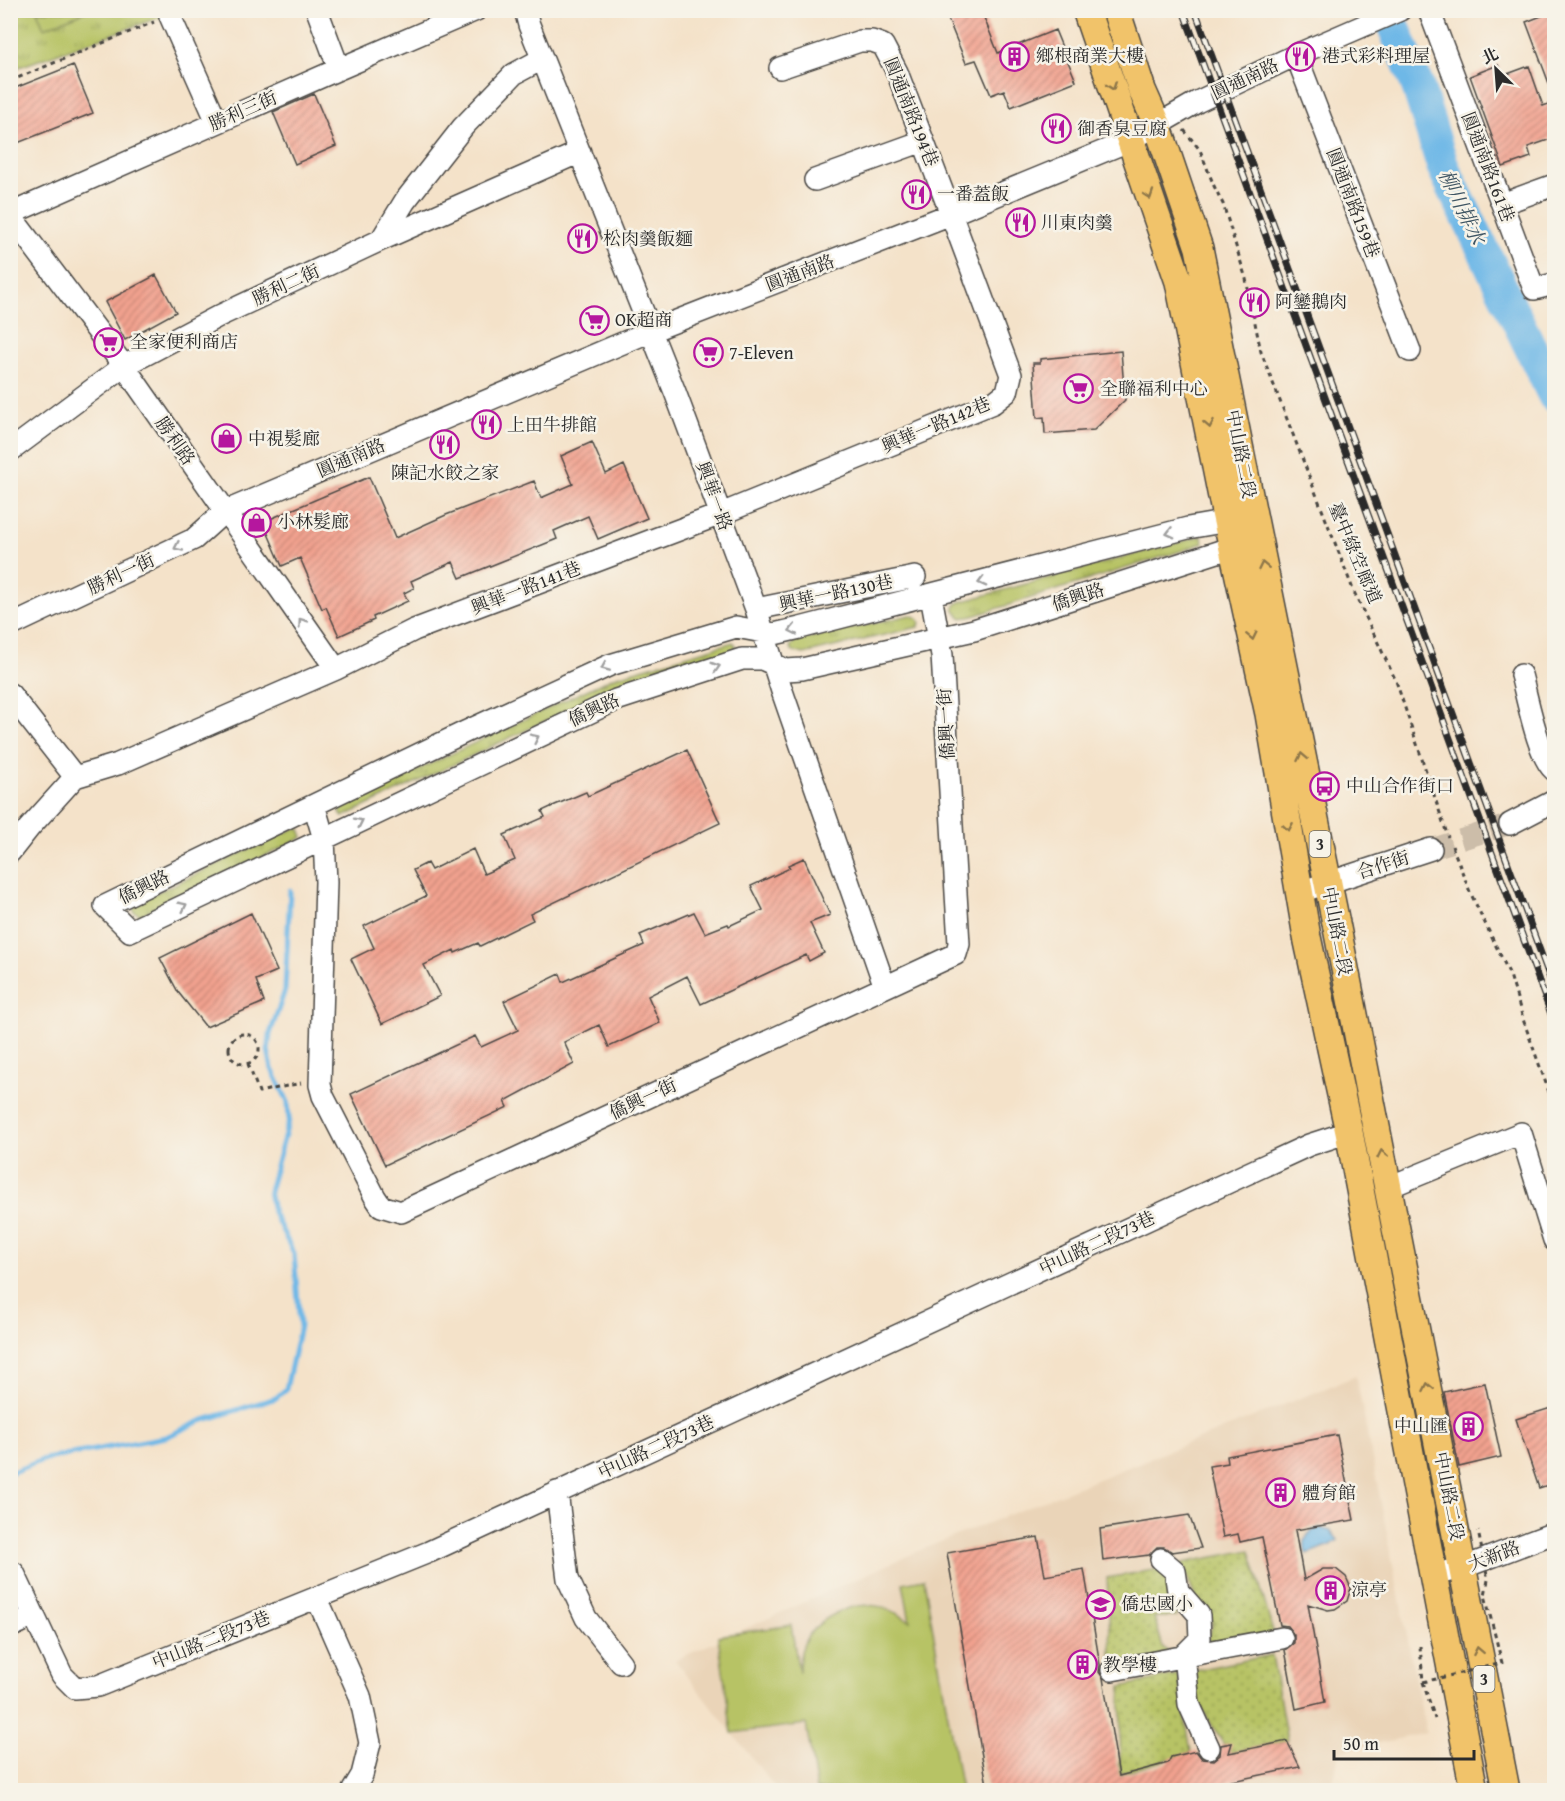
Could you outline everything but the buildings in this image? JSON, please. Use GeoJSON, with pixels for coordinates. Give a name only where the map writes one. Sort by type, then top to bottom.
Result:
{"type":"FeatureCollection","features":[{"type":"Feature","properties":{"kind":"main road","name":"中山路二段"},"geometry":{"type":"LineString","coordinates":[[1086,10],[1179,282],[1269,714],[1307,937],[1349,1132],[1474,1791]]}},
{"type":"Feature","properties":{"kind":"main road","name":"中山路二段"},"geometry":{"type":"LineString","coordinates":[[1116,10],[1142,90],[1165,119],[1199,248],[1389,1187],[1506,1791]]}},
{"type":"Feature","properties":{"kind":"street"},"geometry":{"type":"LineString","coordinates":[[317,10],[339,69]]}},
{"type":"Feature","properties":{"kind":"street","name":"勝利三街"},"geometry":{"type":"LineString","coordinates":[[10,214],[476,10]]}},
{"type":"Feature","properties":{"kind":"street","name":"興華一路"},"geometry":{"type":"LineString","coordinates":[[525,10],[721,514],[764,632],[885,987]]}},
{"type":"Feature","properties":{"kind":"street","name":"圓通南路"},"geometry":{"type":"LineString","coordinates":[[224,512],[651,331],[951,214],[1131,140],[1165,119],[1296,55],[1400,10]]}},
{"type":"Feature","properties":{"kind":"street","name":"圓通南路161巷"},"geometry":{"type":"LineString","coordinates":[[1429,10],[1502,204],[1544,286]]}},
{"type":"Feature","properties":{"kind":"street"},"geometry":{"type":"LineString","coordinates":[[170,16],[217,122]]}},
{"type":"Feature","properties":{"kind":"street","name":"圓通南路194巷"},"geometry":{"type":"LineString","coordinates":[[780,68],[860,41],[872,41],[883,45],[897,72],[951,214]]}},
{"type":"Feature","properties":{"kind":"street","name":"圓通南路159巷"},"geometry":{"type":"LineString","coordinates":[[1296,55],[1410,351]]}},
{"type":"Feature","properties":{"kind":"street"},"geometry":{"type":"LineString","coordinates":[[381,240],[405,201],[463,127],[514,74],[542,58]]}},
{"type":"Feature","properties":{"kind":"street"},"geometry":{"type":"LineString","coordinates":[[815,180],[923,141]]}},
{"type":"Feature","properties":{"kind":"street","name":"勝利二街"},"geometry":{"type":"LineString","coordinates":[[10,451],[124,366],[219,316],[381,240],[580,152]]}},
{"type":"Feature","properties":{"kind":"street"},"geometry":{"type":"LineString","coordinates":[[1502,204],[1554,184]]}},
{"type":"Feature","properties":{"kind":"street","name":"勝利路"},"geometry":{"type":"LineString","coordinates":[[10,214],[124,366],[336,669]]}},
{"type":"Feature","properties":{"kind":"street","name":"興華一路142巷"},"geometry":{"type":"LineString","coordinates":[[721,514],[993,402],[1007,392],[1011,375],[951,214]]}},
{"type":"Feature","properties":{"kind":"street","name":"勝利一街"},"geometry":{"type":"LineString","coordinates":[[10,626],[194,539],[224,512]]}},
{"type":"Feature","properties":{"kind":"street","name":"興華一路141巷"},"geometry":{"type":"LineString","coordinates":[[75,777],[118,764],[336,669],[414,630],[721,514]]}},
{"type":"Feature","properties":{"kind":"street","name":"僑興路"},"geometry":{"type":"LineString","coordinates":[[1228,521],[1188,528],[831,622],[774,634],[736,627],[610,665],[105,906],[130,931],[626,696],[742,659],[762,659],[786,670],[802,669],[939,639],[1233,548]]}},
{"type":"Feature","properties":{"kind":"street","name":"興華一路130巷"},"geometry":{"type":"LineString","coordinates":[[756,609],[915,577]]}},
{"type":"Feature","properties":{"kind":"street","name":"僑興一街"},"geometry":{"type":"LineString","coordinates":[[315,805],[324,839],[326,893],[320,1085],[375,1197],[381,1206],[401,1212],[956,954],[959,944],[939,639],[931,596]]}},
{"type":"Feature","properties":{"kind":"street"},"geometry":{"type":"LineString","coordinates":[[1521,675],[1538,739],[1549,765],[1554,770]]}},
{"type":"Feature","properties":{"kind":"street"},"geometry":{"type":"LineString","coordinates":[[10,694],[75,777],[10,852]]}},
{"type":"Feature","properties":{"kind":"street"},"geometry":{"type":"LineString","coordinates":[[1510,824],[1554,801]]}},
{"type":"Feature","properties":{"kind":"street","name":"合作街"},"geometry":{"type":"LineString","coordinates":[[1300,892],[1431,849]]}},
{"type":"Feature","properties":{"kind":"street","name":"中山路二段73巷"},"geometry":{"type":"LineString","coordinates":[[14,1573],[62,1675],[75,1688],[98,1686],[429,1552],[1309,1145],[1349,1132]]}},
{"type":"Feature","properties":{"kind":"street"},"geometry":{"type":"LineString","coordinates":[[1389,1187],[1521,1133],[1554,1240]]}},
{"type":"Feature","properties":{"kind":"street"},"geometry":{"type":"LineString","coordinates":[[557,1492],[568,1579],[586,1618],[621,1663]]}},
{"type":"Feature","properties":{"kind":"street","name":"大新路"},"geometry":{"type":"LineString","coordinates":[[1433,1575],[1462,1568],[1554,1533]]}},
{"type":"Feature","properties":{"kind":"street"},"geometry":{"type":"LineString","coordinates":[[1161,1559],[1175,1571],[1178,1591],[1199,1615],[1200,1639],[1184,1655]]}},
{"type":"Feature","properties":{"kind":"street"},"geometry":{"type":"LineString","coordinates":[[317,1598],[360,1696],[370,1743],[362,1775],[353,1791]]}},
{"type":"Feature","properties":{"kind":"street"},"geometry":{"type":"LineString","coordinates":[[10,1627],[34,1616]]}},
{"type":"Feature","properties":{"kind":"street"},"geometry":{"type":"LineString","coordinates":[[1112,1670],[1282,1638]]}},
{"type":"Feature","properties":{"kind":"street"},"geometry":{"type":"LineString","coordinates":[[1184,1655],[1190,1704],[1209,1748]]}},
{"type":"Feature","properties":{"kind":"path"},"geometry":{"type":"LineString","coordinates":[[10,81],[170,16]]}},
{"type":"Feature","properties":{"kind":"path","name":"臺中綠空廊道"},"geometry":{"type":"LineString","coordinates":[[1165,119],[1200,150],[1223,204],[1246,279],[1261,352],[1354,592],[1396,681],[1459,867],[1510,975],[1554,1106]]}},
{"type":"Feature","properties":{"kind":"path"},"geometry":{"type":"LineString","coordinates":[[240,1035],[254,1037],[259,1045],[256,1059],[248,1064],[238,1063],[230,1056],[231,1041],[240,1035]]}},
{"type":"Feature","properties":{"kind":"path"},"geometry":{"type":"LineString","coordinates":[[248,1064],[259,1092],[307,1082]]}},
{"type":"Feature","properties":{"kind":"path"},"geometry":{"type":"LineString","coordinates":[[1423,1682],[1502,1663],[1485,1595],[1488,1580],[1478,1531]]}},
{"type":"Feature","properties":{"kind":"path"},"geometry":{"type":"LineString","coordinates":[[1420,1646],[1423,1682],[1435,1719]]}},
{"type":"Feature","properties":{"kind":"shaded area","name":"僑忠國小"},"geometry":{"type":"Polygon","coordinates":[[[1356,1376],[1426,1733],[1340,1751],[1330,1790],[777,1790],[675,1660],[923,1549],[1356,1376]]]}},
{"type":"Feature","properties":{"kind":"green space"},"geometry":{"type":"Polygon","coordinates":[[[11,10],[178,11],[11,70],[11,10]]]}},
{"type":"Feature","properties":{"kind":"green space"},"geometry":{"type":"Polygon","coordinates":[[[37,11],[87,11],[44,28],[37,11]]]}},
{"type":"Feature","properties":{"kind":"green space"},"geometry":{"type":"Polygon","coordinates":[[[1202,536],[1203,543],[1181,551],[970,617],[960,618],[954,608],[960,602],[1202,536]]]}},
{"type":"Feature","properties":{"kind":"green space"},"geometry":{"type":"Polygon","coordinates":[[[910,615],[918,618],[920,623],[918,627],[804,654],[792,651],[790,647],[794,642],[800,640],[910,615]]]}},
{"type":"Feature","properties":{"kind":"green space"},"geometry":{"type":"Polygon","coordinates":[[[733,642],[736,646],[730,652],[617,687],[343,817],[340,813],[343,805],[614,677],[733,642]]]}},
{"type":"Feature","properties":{"kind":"green space"},"geometry":{"type":"Polygon","coordinates":[[[295,828],[300,829],[303,837],[140,915],[134,912],[133,905],[143,899],[295,828]]]}},
{"type":"Feature","properties":{"kind":"green space"},"geometry":{"type":"Polygon","coordinates":[[[1250,1550],[1275,1639],[1207,1646],[1213,1622],[1198,1605],[1182,1563],[1250,1550]]]}},
{"type":"Feature","properties":{"kind":"green space"},"geometry":{"type":"Polygon","coordinates":[[[1165,1568],[1176,1617],[1154,1617],[1163,1647],[1169,1653],[1112,1670],[1107,1578],[1165,1568]]]}},
{"type":"Feature","properties":{"kind":"green space"},"geometry":{"type":"Polygon","coordinates":[[[924,1579],[961,1790],[817,1790],[806,1724],[732,1733],[718,1636],[791,1625],[799,1673],[803,1646],[815,1628],[823,1621],[844,1610],[876,1606],[885,1608],[910,1621],[903,1583],[924,1579]]]}},
{"type":"Feature","properties":{"kind":"green space"},"geometry":{"type":"Polygon","coordinates":[[[1272,1655],[1287,1741],[1229,1753],[1191,1691],[1196,1670],[1272,1655]]]}},
{"type":"Feature","properties":{"kind":"green space"},"geometry":{"type":"Polygon","coordinates":[[[1178,1674],[1191,1752],[1120,1774],[1121,1687],[1178,1674]]]}},
{"type":"Feature","properties":{"kind":"water"},"geometry":{"type":"Polygon","coordinates":[[[1320,1528],[1331,1531],[1338,1540],[1306,1554],[1307,1537],[1320,1528]]]}},
{"type":"Feature","properties":{"kind":"waterway","name":"柳川排水"},"geometry":{"type":"LineString","coordinates":[[1387,10],[1418,87],[1443,167],[1554,396]]}},
{"type":"Feature","properties":{"kind":"waterway"},"geometry":{"type":"LineString","coordinates":[[10,1473],[45,1459],[166,1437],[201,1421],[276,1398],[286,1389],[300,1326],[294,1254],[273,1212],[269,1191],[289,1120],[288,1102],[272,1069],[268,1050],[270,1034],[285,990],[290,891]]}},
{"type":"Feature","properties":{"kind":"tunnel"},"geometry":{"type":"LineString","coordinates":[[1431,849],[1510,824]]}},
{"type":"Feature","properties":{"kind":"railway"},"geometry":{"type":"LineString","coordinates":[[1183,10],[1554,1022]]}},
{"type":"Feature","properties":{"kind":"railway"},"geometry":{"type":"LineString","coordinates":[[1195,10],[1554,989]]}},
{"type":"Feature","properties":{"kind":"place","name":"鄉根商業大樓"},"geometry":{"type":"Point","coordinates":[1015,56]}},
{"type":"Feature","properties":{"kind":"place","name":"港式彩料理屋"},"geometry":{"type":"Point","coordinates":[1301,56]}},
{"type":"Feature","properties":{"kind":"place","name":"御香臭豆腐"},"geometry":{"type":"Point","coordinates":[1056,129]}},
{"type":"Feature","properties":{"kind":"place","name":"一番蓋飯"},"geometry":{"type":"Point","coordinates":[916,194]}},
{"type":"Feature","properties":{"kind":"place","name":"川東肉羹"},"geometry":{"type":"Point","coordinates":[1020,223]}},
{"type":"Feature","properties":{"kind":"place","name":"松肉羹飯麵"},"geometry":{"type":"Point","coordinates":[582,239]}},
{"type":"Feature","properties":{"kind":"place","name":"阿鑾鵝肉"},"geometry":{"type":"Point","coordinates":[1254,302]}},
{"type":"Feature","properties":{"kind":"place","name":"OK超商"},"geometry":{"type":"Point","coordinates":[594,320]}},
{"type":"Feature","properties":{"kind":"place","name":"全家便利商店"},"geometry":{"type":"Point","coordinates":[109,342]}},
{"type":"Feature","properties":{"kind":"place","name":"7-Eleven"},"geometry":{"type":"Point","coordinates":[708,353]}},
{"type":"Feature","properties":{"kind":"place","name":"全聯福利中心"},"geometry":{"type":"Point","coordinates":[1079,389]}},
{"type":"Feature","properties":{"kind":"place","name":"上田牛排館"},"geometry":{"type":"Point","coordinates":[486,425]}},
{"type":"Feature","properties":{"kind":"place","name":"中視髮廊"},"geometry":{"type":"Point","coordinates":[227,439]}},
{"type":"Feature","properties":{"kind":"place","name":"陳記水餃之家"},"geometry":{"type":"Point","coordinates":[445,444]}},
{"type":"Feature","properties":{"kind":"place","name":"小林髮廊"},"geometry":{"type":"Point","coordinates":[256,522]}},
{"type":"Feature","properties":{"kind":"place","name":"中山合作街口"},"geometry":{"type":"Point","coordinates":[1325,786]}},
{"type":"Feature","properties":{"kind":"place","name":"中山匯"},"geometry":{"type":"Point","coordinates":[1469,1426]}},
{"type":"Feature","properties":{"kind":"place","name":"體育館"},"geometry":{"type":"Point","coordinates":[1281,1493]}},
{"type":"Feature","properties":{"kind":"place","name":"涼亭"},"geometry":{"type":"Point","coordinates":[1330,1590]}},
{"type":"Feature","properties":{"kind":"place","name":"僑忠國小"},"geometry":{"type":"Point","coordinates":[1100,1604]}},
{"type":"Feature","properties":{"kind":"place","name":"教學樓"},"geometry":{"type":"Point","coordinates":[1082,1665]}}]}
